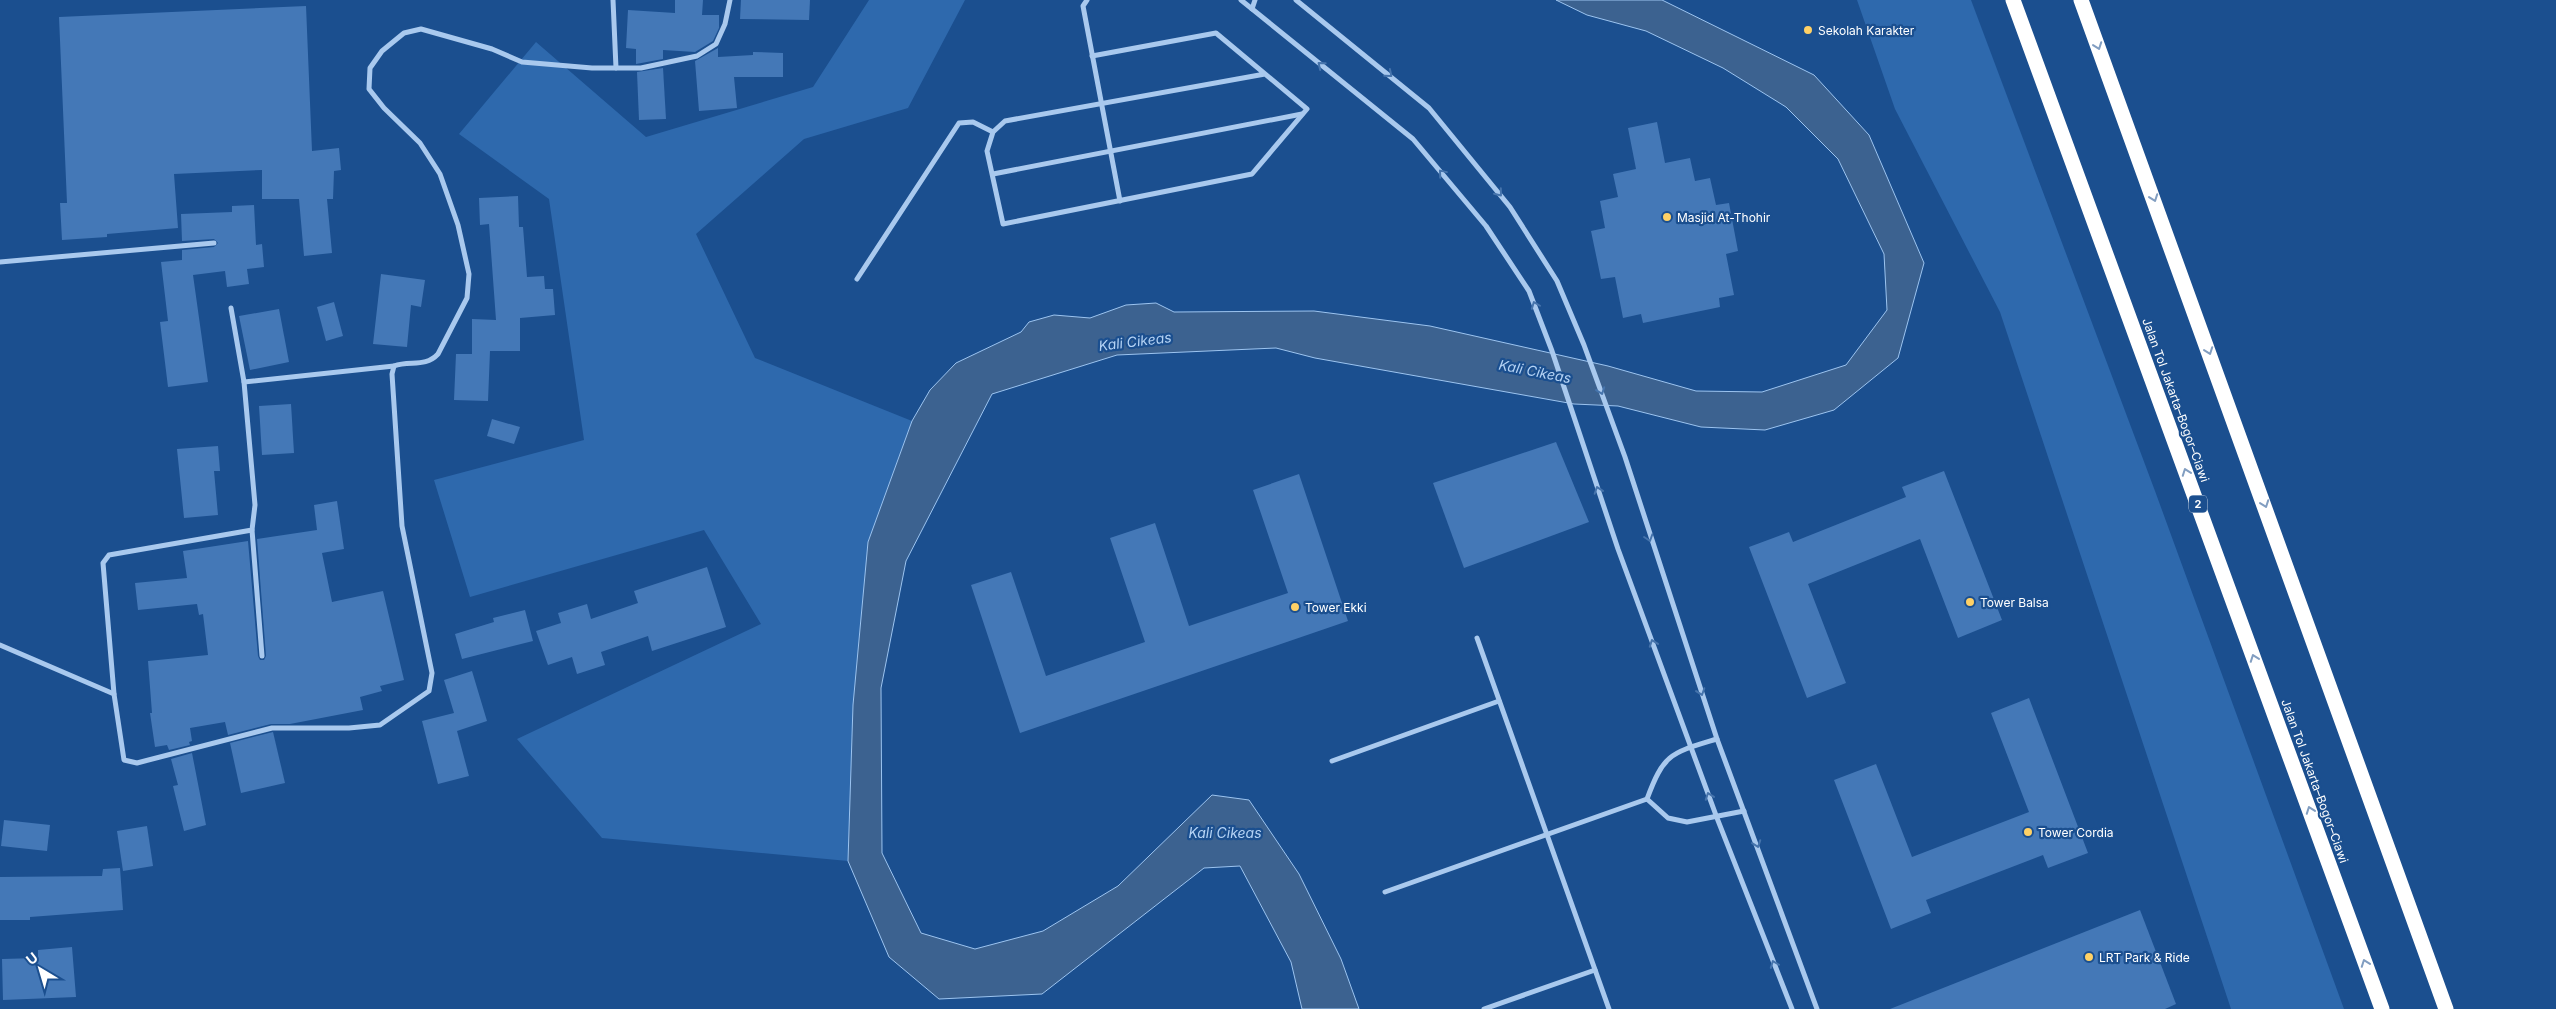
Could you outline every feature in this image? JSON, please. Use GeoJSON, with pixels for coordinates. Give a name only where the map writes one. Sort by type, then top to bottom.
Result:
{"type":"FeatureCollection","features":[{"type":"Feature","properties":{"kind":"highway","name":"Jalan Tol Jakarta–Bogor–Ciawi"},"geometry":{"type":"LineString","coordinates":[[2013,0],[2382,1009]]}},
{"type":"Feature","properties":{"kind":"highway"},"geometry":{"type":"LineString","coordinates":[[2081,0],[2446,1009]]}},
{"type":"Feature","properties":{"kind":"street"},"geometry":{"type":"LineString","coordinates":[[613,0],[616,68]]}},
{"type":"Feature","properties":{"kind":"street"},"geometry":{"type":"LineString","coordinates":[[244,382],[394,366],[403,363],[421,364],[432,360],[438,354],[467,298],[469,274],[458,225],[440,174],[420,143],[384,108],[369,88],[370,68],[382,51],[404,34],[421,28],[492,49],[522,62],[641,68],[697,56],[716,44],[725,24],[730,0]]}},
{"type":"Feature","properties":{"kind":"street"},"geometry":{"type":"LineString","coordinates":[[1087,0],[1083,6],[1120,201]]}},
{"type":"Feature","properties":{"kind":"street"},"geometry":{"type":"LineString","coordinates":[[1241,0],[1413,139],[1486,226],[1529,291],[1552,351],[1621,558],[1717,818],[1792,1009]]}},
{"type":"Feature","properties":{"kind":"street"},"geometry":{"type":"LineString","coordinates":[[1252,9],[1256,0]]}},
{"type":"Feature","properties":{"kind":"street"},"geometry":{"type":"LineString","coordinates":[[1296,0],[1429,108],[1510,207],[1557,281],[1584,345],[1625,458],[1717,739],[1817,1009]]}},
{"type":"Feature","properties":{"kind":"street"},"geometry":{"type":"LineString","coordinates":[[1092,56],[1216,33],[1307,109],[1252,174],[1003,224],[987,151],[993,132],[1006,121],[1265,74]]}},
{"type":"Feature","properties":{"kind":"street"},"geometry":{"type":"LineString","coordinates":[[993,174],[1303,114]]}},
{"type":"Feature","properties":{"kind":"street"},"geometry":{"type":"LineString","coordinates":[[857,279],[958,123],[972,122],[993,132]]}},
{"type":"Feature","properties":{"kind":"street"},"geometry":{"type":"LineString","coordinates":[[0,262],[214,243]]}},
{"type":"Feature","properties":{"kind":"street"},"geometry":{"type":"LineString","coordinates":[[231,308],[244,382],[255,505],[252,530],[262,656]]}},
{"type":"Feature","properties":{"kind":"street"},"geometry":{"type":"LineString","coordinates":[[252,530],[109,555],[103,563],[114,694],[124,760],[137,763],[272,728],[349,728],[380,725],[428,691],[432,673],[402,526],[392,374],[394,366]]}},
{"type":"Feature","properties":{"kind":"street"},"geometry":{"type":"LineString","coordinates":[[1477,638],[1609,1009]]}},
{"type":"Feature","properties":{"kind":"street"},"geometry":{"type":"LineString","coordinates":[[0,645],[114,694]]}},
{"type":"Feature","properties":{"kind":"street"},"geometry":{"type":"LineString","coordinates":[[1332,761],[1499,701]]}},
{"type":"Feature","properties":{"kind":"street"},"geometry":{"type":"LineString","coordinates":[[1647,800],[1658,770],[1676,753],[1717,739]]}},
{"type":"Feature","properties":{"kind":"street"},"geometry":{"type":"LineString","coordinates":[[1385,892],[1647,800]]}},
{"type":"Feature","properties":{"kind":"street"},"geometry":{"type":"LineString","coordinates":[[1647,800],[1668,818],[1687,822],[1717,818],[1744,811]]}},
{"type":"Feature","properties":{"kind":"street"},"geometry":{"type":"LineString","coordinates":[[1484,1009],[1595,970]]}},
{"type":"Feature","properties":{"kind":"shaded area"},"geometry":{"type":"Polygon","coordinates":[[[869,0],[965,0],[908,108],[804,139],[696,234],[755,358],[912,421],[868,542],[853,705],[848,861],[602,838],[517,739],[761,624],[704,530],[470,597],[434,480],[584,440],[549,199],[459,134],[536,42],[646,137],[813,87],[869,0]]]}},
{"type":"Feature","properties":{"kind":"shaded area"},"geometry":{"type":"Polygon","coordinates":[[[1857,0],[1971,0],[2155,491],[2344,1009],[2231,1009],[2000,312],[1895,109],[1857,0]]]}},
{"type":"Feature","properties":{"kind":"water","name":"Kali Cikeas"},"geometry":{"type":"Polygon","coordinates":[[[1556,0],[1662,0],[1814,75],[1869,135],[1924,263],[1898,358],[1834,410],[1765,430],[1701,427],[1618,406],[1574,404],[1315,358],[1276,348],[1117,355],[992,394],[906,561],[881,688],[882,853],[921,933],[975,949],[1043,931],[1118,886],[1212,795],[1249,800],[1299,874],[1341,959],[1359,1009],[1302,1009],[1291,962],[1240,866],[1204,868],[1042,994],[939,999],[889,957],[848,861],[853,705],[868,542],[912,421],[930,390],[956,363],[1021,332],[1029,322],[1054,315],[1090,318],[1126,305],[1156,303],[1174,312],[1314,311],[1430,326],[1608,366],[1696,391],[1762,392],[1846,365],[1887,310],[1884,254],[1838,159],[1786,107],[1723,68],[1646,31],[1587,15],[1556,0]]]}},
{"type":"Feature","properties":{"kind":"building"},"geometry":{"type":"Polygon","coordinates":[[[675,0],[703,0],[702,15],[719,15],[719,28],[713,41],[695,52],[663,50],[663,59],[636,64],[636,49],[626,48],[628,10],[675,13],[675,0]]]}},
{"type":"Feature","properties":{"kind":"building"},"geometry":{"type":"Polygon","coordinates":[[[741,0],[810,0],[809,20],[740,19],[741,0]]]}},
{"type":"Feature","properties":{"kind":"building"},"geometry":{"type":"Polygon","coordinates":[[[306,6],[312,151],[339,148],[341,170],[334,171],[333,199],[327,199],[332,253],[304,256],[299,199],[262,199],[262,170],[174,174],[178,228],[107,234],[107,237],[62,240],[60,203],[67,203],[59,17],[306,6]]]}},
{"type":"Feature","properties":{"kind":"building"},"geometry":{"type":"Polygon","coordinates":[[[718,48],[718,57],[753,55],[753,52],[783,53],[783,77],[734,77],[737,108],[699,111],[695,61],[718,48]]]}},
{"type":"Feature","properties":{"kind":"building"},"geometry":{"type":"Polygon","coordinates":[[[663,68],[666,119],[639,120],[637,72],[663,68]]]}},
{"type":"Feature","properties":{"kind":"building","name":"Masjid At-Thohir"},"geometry":{"type":"Polygon","coordinates":[[[1657,122],[1665,163],[1690,158],[1695,181],[1710,178],[1716,205],[1729,203],[1738,251],[1726,254],[1734,295],[1719,298],[1720,307],[1643,323],[1641,314],[1623,318],[1615,277],[1601,279],[1591,231],[1605,228],[1600,201],[1618,197],[1613,174],[1636,169],[1628,128],[1657,122]]]}},
{"type":"Feature","properties":{"kind":"building"},"geometry":{"type":"Polygon","coordinates":[[[518,196],[519,227],[523,227],[527,277],[544,276],[545,289],[553,289],[555,315],[520,318],[520,351],[490,351],[488,401],[454,400],[456,354],[472,354],[472,319],[496,320],[489,224],[480,225],[479,198],[518,196]]]}},
{"type":"Feature","properties":{"kind":"building"},"geometry":{"type":"Polygon","coordinates":[[[254,205],[256,245],[262,244],[264,267],[247,269],[249,284],[227,287],[225,271],[193,275],[208,382],[168,387],[160,322],[168,321],[161,262],[182,260],[182,250],[214,247],[218,243],[214,239],[182,241],[181,214],[232,212],[232,206],[254,205]]]}},
{"type":"Feature","properties":{"kind":"building"},"geometry":{"type":"Polygon","coordinates":[[[381,274],[425,280],[421,307],[411,305],[407,347],[373,344],[381,274]]]}},
{"type":"Feature","properties":{"kind":"building"},"geometry":{"type":"Polygon","coordinates":[[[334,302],[343,336],[326,341],[317,307],[334,302]]]}},
{"type":"Feature","properties":{"kind":"building"},"geometry":{"type":"Polygon","coordinates":[[[279,309],[289,362],[250,370],[239,316],[279,309]]]}},
{"type":"Feature","properties":{"kind":"building"},"geometry":{"type":"Polygon","coordinates":[[[291,404],[294,453],[262,455],[259,406],[291,404]]]}},
{"type":"Feature","properties":{"kind":"building"},"geometry":{"type":"Polygon","coordinates":[[[492,419],[520,427],[514,444],[487,436],[492,419]]]}},
{"type":"Feature","properties":{"kind":"building"},"geometry":{"type":"Polygon","coordinates":[[[1556,442],[1589,522],[1464,568],[1433,483],[1556,442]]]}},
{"type":"Feature","properties":{"kind":"building"},"geometry":{"type":"Polygon","coordinates":[[[218,446],[220,471],[214,471],[218,515],[184,518],[177,449],[218,446]]]}},
{"type":"Feature","properties":{"kind":"building","name":"Tower Balsa"},"geometry":{"type":"Polygon","coordinates":[[[1944,471],[2002,620],[1958,638],[1920,539],[1808,584],[1846,683],[1807,698],[1749,547],[1789,532],[1793,542],[1906,497],[1902,487],[1944,471]]]}},
{"type":"Feature","properties":{"kind":"building","name":"Tower Ekki"},"geometry":{"type":"Polygon","coordinates":[[[1299,474],[1348,621],[1020,733],[971,585],[1011,572],[1046,676],[1145,642],[1110,538],[1155,523],[1189,626],[1288,593],[1253,490],[1299,474]]]}},
{"type":"Feature","properties":{"kind":"building"},"geometry":{"type":"Polygon","coordinates":[[[337,501],[344,549],[322,553],[332,602],[383,591],[404,680],[380,686],[382,691],[360,697],[363,710],[290,724],[271,724],[228,735],[225,722],[190,728],[192,741],[189,742],[190,745],[169,750],[167,745],[155,747],[150,713],[152,713],[148,661],[208,655],[203,614],[199,615],[197,604],[138,610],[135,583],[187,578],[183,551],[248,541],[258,656],[260,660],[264,660],[266,656],[257,539],[317,530],[314,505],[337,501]]]}},
{"type":"Feature","properties":{"kind":"building"},"geometry":{"type":"Polygon","coordinates":[[[707,567],[726,627],[652,651],[648,636],[601,652],[605,665],[577,674],[572,657],[548,665],[536,631],[561,623],[558,613],[587,604],[591,619],[638,603],[634,591],[707,567]]]}},
{"type":"Feature","properties":{"kind":"building"},"geometry":{"type":"Polygon","coordinates":[[[525,610],[533,641],[462,659],[455,634],[494,622],[493,618],[525,610]]]}},
{"type":"Feature","properties":{"kind":"building"},"geometry":{"type":"Polygon","coordinates":[[[472,671],[487,721],[457,731],[469,776],[438,784],[422,721],[454,713],[444,680],[472,671]]]}},
{"type":"Feature","properties":{"kind":"building","name":"Tower Cordia"},"geometry":{"type":"Polygon","coordinates":[[[2029,698],[2088,853],[2048,868],[2043,855],[1926,900],[1931,913],[1891,929],[1834,780],[1876,764],[1912,857],[2029,812],[1991,713],[2029,698]]]}},
{"type":"Feature","properties":{"kind":"building"},"geometry":{"type":"Polygon","coordinates":[[[273,732],[285,783],[241,793],[230,743],[273,732]]]}},
{"type":"Feature","properties":{"kind":"building"},"geometry":{"type":"Polygon","coordinates":[[[192,753],[206,825],[184,831],[173,786],[178,785],[171,759],[192,753]]]}},
{"type":"Feature","properties":{"kind":"building"},"geometry":{"type":"Polygon","coordinates":[[[4,820],[50,825],[47,851],[1,846],[4,820]]]}},
{"type":"Feature","properties":{"kind":"building"},"geometry":{"type":"Polygon","coordinates":[[[147,826],[153,866],[123,871],[117,831],[147,826]]]}},
{"type":"Feature","properties":{"kind":"building"},"geometry":{"type":"Polygon","coordinates":[[[120,868],[123,910],[30,917],[30,920],[0,920],[0,877],[102,876],[103,869],[120,868]]]}},
{"type":"Feature","properties":{"kind":"building","name":"LRT Park & Ride"},"geometry":{"type":"Polygon","coordinates":[[[2140,910],[2176,1004],[2165,1009],[1890,1009],[2140,910]]]}},
{"type":"Feature","properties":{"kind":"building"},"geometry":{"type":"Polygon","coordinates":[[[72,947],[76,997],[3,1000],[2,959],[38,958],[38,950],[72,947]]]}},
{"type":"Feature","properties":{"kind":"place","name":"Sekolah Karakter"},"geometry":{"type":"Point","coordinates":[1808,30]}},
{"type":"Feature","properties":{"kind":"place","name":"Masjid At-Thohir"},"geometry":{"type":"Point","coordinates":[1667,217]}},
{"type":"Feature","properties":{"kind":"place","name":"Tower Balsa"},"geometry":{"type":"Point","coordinates":[1970,602]}},
{"type":"Feature","properties":{"kind":"place","name":"Tower Ekki"},"geometry":{"type":"Point","coordinates":[1295,607]}},
{"type":"Feature","properties":{"kind":"place","name":"Tower Cordia"},"geometry":{"type":"Point","coordinates":[2028,832]}},
{"type":"Feature","properties":{"kind":"place","name":"LRT Park & Ride"},"geometry":{"type":"Point","coordinates":[2089,957]}}]}
